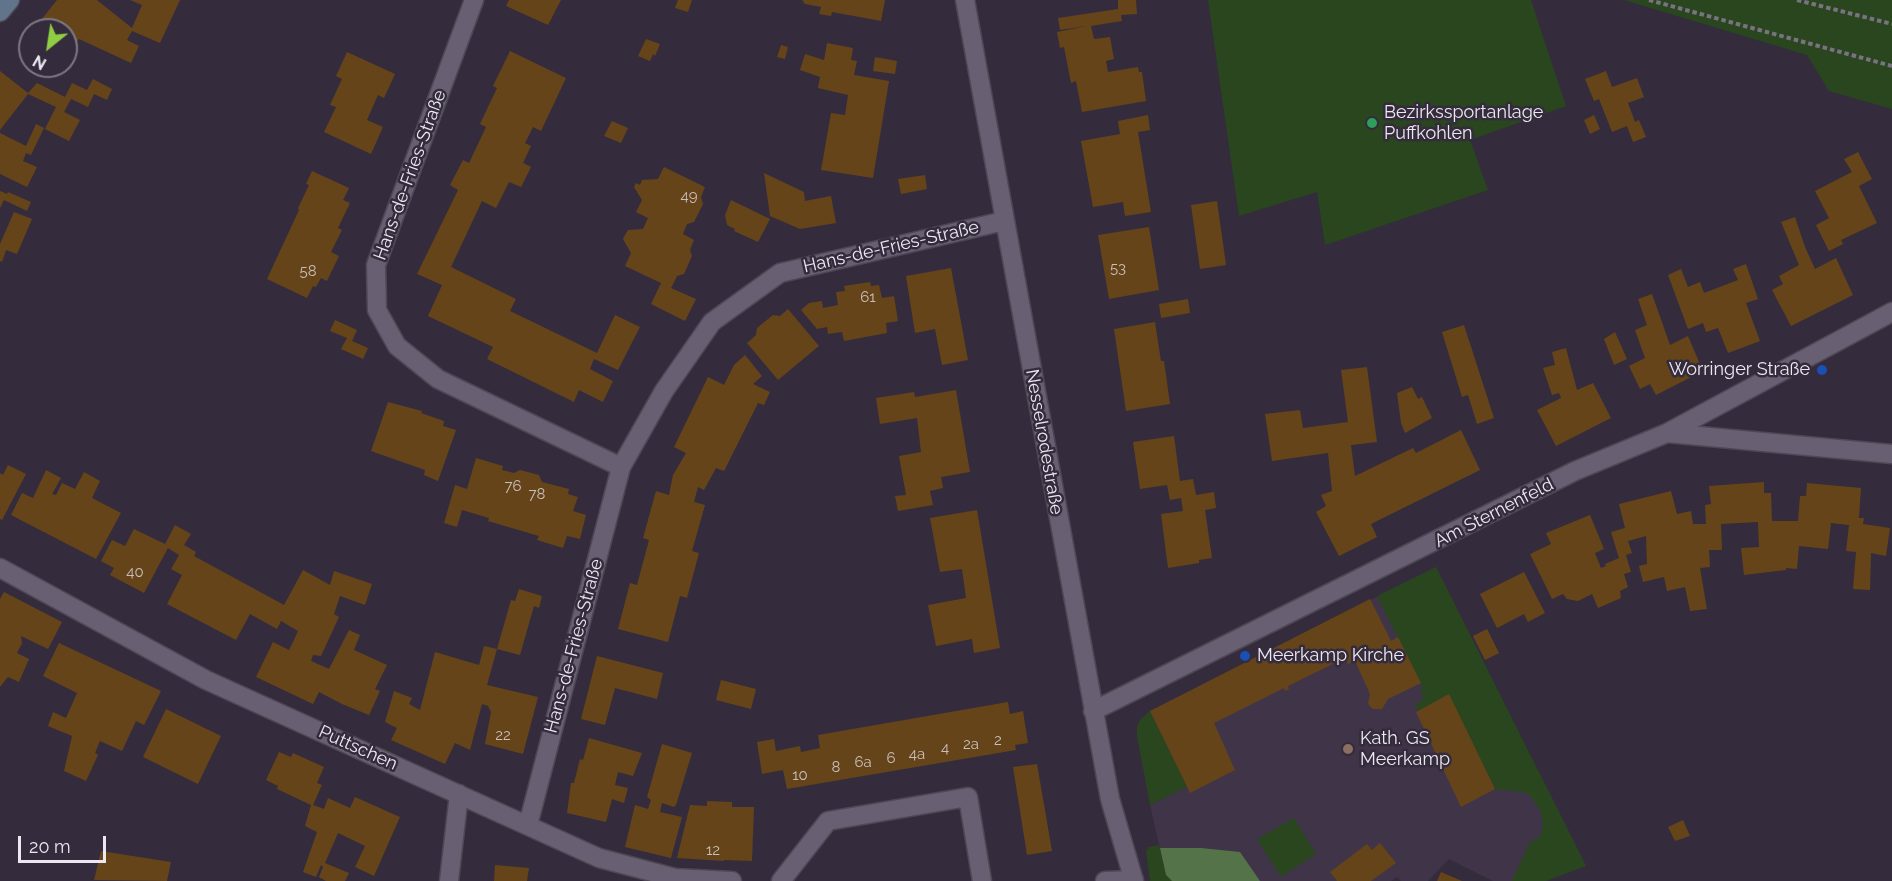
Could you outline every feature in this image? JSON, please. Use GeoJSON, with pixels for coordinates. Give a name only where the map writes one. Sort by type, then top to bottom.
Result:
{"type":"FeatureCollection","features":[{"type":"Feature","properties":{"kind":"main road"},"geometry":{"type":"LineString","coordinates":[[0,12],[10,0]]}},
{"type":"Feature","properties":{"kind":"street","name":"Hans-de-Fries-Straße"},"geometry":{"type":"LineString","coordinates":[[474,0],[376,265],[377,310],[397,346],[438,379],[621,467]]}},
{"type":"Feature","properties":{"kind":"street","name":"Nesselrodestraße"},"geometry":{"type":"LineString","coordinates":[[965,0],[1093,711],[1110,799],[1134,880]]}},
{"type":"Feature","properties":{"kind":"street","name":"Hans-de-Fries-Straße"},"geometry":{"type":"LineString","coordinates":[[528,825],[621,467],[664,391],[712,322],[780,273],[1004,221]]}},
{"type":"Feature","properties":{"kind":"street","name":"Am Sternenfeld"},"geometry":{"type":"LineString","coordinates":[[1093,711],[1575,471],[1667,433],[1892,312]]}},
{"type":"Feature","properties":{"kind":"street"},"geometry":{"type":"LineString","coordinates":[[1667,433],[1892,454]]}},
{"type":"Feature","properties":{"kind":"street","name":"Puttschen"},"geometry":{"type":"LineString","coordinates":[[0,568],[206,680],[599,858],[675,878],[732,881]]}},
{"type":"Feature","properties":{"kind":"street"},"geometry":{"type":"LineString","coordinates":[[449,881],[459,794]]}},
{"type":"Feature","properties":{"kind":"street"},"geometry":{"type":"LineString","coordinates":[[781,881],[828,821],[968,797],[982,881]]}},
{"type":"Feature","properties":{"kind":"street"},"geometry":{"type":"LineString","coordinates":[[1105,881],[1134,880]]}},
{"type":"Feature","properties":{"kind":"path"},"geometry":{"type":"LineString","coordinates":[[1649,0],[1892,66]]}},
{"type":"Feature","properties":{"kind":"path"},"geometry":{"type":"LineString","coordinates":[[1797,0],[1892,24]]}},
{"type":"Feature","properties":{"kind":"shaded area","name":"Kath. GS Meerkamp"},"geometry":{"type":"Polygon","coordinates":[[[1436,567],[1586,866],[1546,881],[1493,881],[1449,859],[1428,881],[1401,881],[1397,877],[1391,881],[1172,881],[1166,875],[1150,805],[1187,786],[1150,711],[1436,567]]]}},
{"type":"Feature","properties":{"kind":"green space","name":"Bezirkssportanlage Puffkohlen"},"geometry":{"type":"Polygon","coordinates":[[[1208,0],[1531,0],[1566,106],[1470,140],[1488,190],[1325,245],[1317,192],[1239,216],[1208,0]]]}},
{"type":"Feature","properties":{"kind":"green space"},"geometry":{"type":"Polygon","coordinates":[[[1624,0],[1892,0],[1892,109],[1829,91],[1807,55],[1624,0]]]}},
{"type":"Feature","properties":{"kind":"green space"},"geometry":{"type":"Polygon","coordinates":[[[1436,567],[1586,866],[1546,881],[1512,881],[1530,842],[1540,837],[1543,826],[1541,812],[1530,795],[1495,789],[1474,748],[1418,711],[1415,704],[1423,700],[1422,686],[1377,596],[1436,567]]]}},
{"type":"Feature","properties":{"kind":"green space"},"geometry":{"type":"Polygon","coordinates":[[[1150,711],[1187,787],[1150,805],[1137,727],[1140,720],[1150,711]]]}},
{"type":"Feature","properties":{"kind":"green space"},"geometry":{"type":"Polygon","coordinates":[[[1294,818],[1316,854],[1281,877],[1257,839],[1294,818]]]}},
{"type":"Feature","properties":{"kind":"green space"},"geometry":{"type":"Polygon","coordinates":[[[1159,845],[1166,875],[1172,881],[1150,881],[1146,851],[1149,847],[1159,845]]]}},
{"type":"Feature","properties":{"kind":"green space"},"geometry":{"type":"Polygon","coordinates":[[[1160,848],[1201,848],[1240,852],[1260,881],[1172,881],[1166,875],[1160,848]]]}},
{"type":"Feature","properties":{"kind":"building"},"geometry":{"type":"Polygon","coordinates":[[[57,0],[97,0],[132,28],[142,5],[130,0],[180,0],[160,43],[132,31],[127,40],[139,46],[131,63],[78,40],[78,18],[43,18],[57,0]]]}},
{"type":"Feature","properties":{"kind":"building"},"geometry":{"type":"Polygon","coordinates":[[[509,0],[561,0],[548,25],[506,6],[509,0]]]}},
{"type":"Feature","properties":{"kind":"building"},"geometry":{"type":"Polygon","coordinates":[[[678,0],[692,0],[688,12],[675,8],[678,0]]]}},
{"type":"Feature","properties":{"kind":"building"},"geometry":{"type":"Polygon","coordinates":[[[802,0],[885,0],[881,21],[832,12],[831,16],[819,14],[821,7],[805,4],[802,0]]]}},
{"type":"Feature","properties":{"kind":"building"},"geometry":{"type":"Polygon","coordinates":[[[1118,0],[1136,0],[1137,14],[1121,15],[1122,21],[1091,26],[1094,39],[1110,37],[1114,59],[1106,61],[1108,72],[1138,67],[1139,72],[1142,72],[1146,101],[1082,112],[1076,81],[1071,83],[1064,47],[1060,48],[1057,32],[1086,26],[1060,30],[1058,18],[1118,9],[1118,0]]]}},
{"type":"Feature","properties":{"kind":"building"},"geometry":{"type":"Polygon","coordinates":[[[646,39],[660,44],[650,61],[638,56],[646,39]]]}},
{"type":"Feature","properties":{"kind":"building"},"geometry":{"type":"Polygon","coordinates":[[[827,43],[853,48],[851,60],[857,61],[854,75],[889,81],[873,178],[821,170],[831,113],[845,115],[848,95],[818,88],[820,77],[800,70],[805,54],[824,60],[827,43]]]}},
{"type":"Feature","properties":{"kind":"building"},"geometry":{"type":"Polygon","coordinates":[[[781,45],[788,47],[785,59],[777,57],[781,45]]]}},
{"type":"Feature","properties":{"kind":"building"},"geometry":{"type":"Polygon","coordinates":[[[510,51],[566,78],[541,131],[533,127],[525,143],[531,146],[523,163],[531,167],[521,187],[509,182],[496,208],[482,201],[451,267],[516,299],[510,311],[597,353],[615,315],[640,327],[618,370],[594,359],[590,369],[613,381],[603,402],[579,390],[574,402],[487,359],[493,347],[428,316],[442,285],[417,274],[458,190],[450,185],[463,160],[469,163],[486,127],[480,124],[497,88],[493,86],[510,51]]]}},
{"type":"Feature","properties":{"kind":"building"},"geometry":{"type":"Polygon","coordinates":[[[347,52],[395,74],[384,98],[378,95],[367,120],[383,127],[371,154],[324,132],[336,107],[330,105],[342,79],[336,76],[347,52]]]}},
{"type":"Feature","properties":{"kind":"building"},"geometry":{"type":"Polygon","coordinates":[[[875,57],[897,61],[895,74],[873,71],[875,57]]]}},
{"type":"Feature","properties":{"kind":"building"},"geometry":{"type":"Polygon","coordinates":[[[0,71],[28,93],[37,83],[65,97],[72,83],[87,90],[93,79],[112,89],[107,100],[94,94],[88,107],[71,99],[64,112],[80,120],[69,141],[45,129],[56,107],[28,94],[0,130],[0,71]]]}},
{"type":"Feature","properties":{"kind":"building"},"geometry":{"type":"Polygon","coordinates":[[[1606,71],[1612,87],[1637,78],[1644,97],[1628,103],[1635,122],[1639,120],[1646,137],[1633,142],[1627,126],[1612,132],[1599,99],[1594,101],[1585,79],[1606,71]]]}},
{"type":"Feature","properties":{"kind":"building"},"geometry":{"type":"Polygon","coordinates":[[[1148,115],[1150,130],[1138,132],[1151,212],[1125,216],[1123,202],[1093,207],[1081,141],[1120,134],[1118,121],[1148,115]]]}},
{"type":"Feature","properties":{"kind":"building"},"geometry":{"type":"Polygon","coordinates":[[[1594,115],[1600,129],[1590,134],[1584,120],[1594,115]]]}},
{"type":"Feature","properties":{"kind":"building"},"geometry":{"type":"Polygon","coordinates":[[[612,121],[628,128],[621,143],[604,136],[612,121]]]}},
{"type":"Feature","properties":{"kind":"building"},"geometry":{"type":"Polygon","coordinates":[[[36,124],[44,128],[31,155],[26,153],[23,161],[37,167],[27,187],[0,174],[0,133],[26,146],[36,124]]]}},
{"type":"Feature","properties":{"kind":"building"},"geometry":{"type":"Polygon","coordinates":[[[1858,152],[1872,179],[1859,186],[1877,223],[1841,240],[1843,244],[1829,251],[1816,225],[1829,218],[1815,191],[1852,172],[1844,159],[1858,152]]]}},
{"type":"Feature","properties":{"kind":"building"},"geometry":{"type":"Polygon","coordinates":[[[664,167],[705,187],[701,197],[703,204],[694,222],[687,224],[683,234],[694,240],[690,250],[692,256],[684,274],[677,276],[671,288],[696,299],[685,321],[651,304],[661,283],[625,266],[631,253],[623,239],[628,230],[643,229],[648,218],[636,212],[642,200],[634,187],[636,183],[640,185],[642,180],[658,179],[664,167]]]}},
{"type":"Feature","properties":{"kind":"building"},"geometry":{"type":"Polygon","coordinates":[[[312,171],[349,188],[343,200],[350,203],[338,228],[342,230],[331,252],[339,256],[327,281],[321,278],[316,287],[313,286],[307,298],[267,279],[299,210],[312,171]]]}},
{"type":"Feature","properties":{"kind":"building"},"geometry":{"type":"Polygon","coordinates":[[[764,173],[804,192],[805,201],[831,196],[836,223],[800,229],[770,216],[764,173]]]}},
{"type":"Feature","properties":{"kind":"building"},"geometry":{"type":"Polygon","coordinates":[[[925,175],[927,189],[901,194],[898,179],[925,175]]]}},
{"type":"Feature","properties":{"kind":"building"},"geometry":{"type":"Polygon","coordinates":[[[0,191],[31,202],[27,211],[4,200],[0,208],[0,191]]]}},
{"type":"Feature","properties":{"kind":"building"},"geometry":{"type":"Polygon","coordinates":[[[731,200],[770,219],[758,242],[734,231],[735,229],[727,225],[725,215],[731,200]]]}},
{"type":"Feature","properties":{"kind":"building"},"geometry":{"type":"Polygon","coordinates":[[[1217,201],[1226,265],[1200,269],[1191,205],[1217,201]]]}},
{"type":"Feature","properties":{"kind":"building"},"geometry":{"type":"Polygon","coordinates":[[[14,212],[32,219],[17,254],[6,250],[2,262],[0,261],[0,244],[14,212]]]}},
{"type":"Feature","properties":{"kind":"building"},"geometry":{"type":"Polygon","coordinates":[[[1795,217],[1815,269],[1836,258],[1853,295],[1791,326],[1772,290],[1783,284],[1779,276],[1799,265],[1781,222],[1795,217]]]}},
{"type":"Feature","properties":{"kind":"building"},"geometry":{"type":"Polygon","coordinates":[[[1149,227],[1159,290],[1109,299],[1098,235],[1149,227]]]}},
{"type":"Feature","properties":{"kind":"building"},"geometry":{"type":"Polygon","coordinates":[[[1746,264],[1758,299],[1746,303],[1760,341],[1728,353],[1718,328],[1706,332],[1703,323],[1688,329],[1668,275],[1681,269],[1688,287],[1700,282],[1704,293],[1738,280],[1733,269],[1746,264]]]}},
{"type":"Feature","properties":{"kind":"building"},"geometry":{"type":"Polygon","coordinates":[[[951,268],[968,360],[942,365],[935,329],[915,333],[906,276],[951,268]]]}},
{"type":"Feature","properties":{"kind":"building"},"geometry":{"type":"Polygon","coordinates":[[[870,282],[871,286],[879,285],[882,298],[894,296],[898,321],[886,323],[887,333],[844,341],[842,332],[828,334],[827,327],[817,329],[801,310],[809,303],[822,301],[823,308],[838,305],[836,292],[845,291],[844,286],[870,282]]]}},
{"type":"Feature","properties":{"kind":"building"},"geometry":{"type":"Polygon","coordinates":[[[1652,294],[1670,345],[1688,336],[1703,371],[1656,395],[1650,384],[1640,389],[1629,366],[1645,358],[1635,330],[1647,325],[1638,299],[1652,294]]]}},
{"type":"Feature","properties":{"kind":"building"},"geometry":{"type":"Polygon","coordinates":[[[1188,299],[1190,313],[1161,318],[1159,304],[1188,299]]]}},
{"type":"Feature","properties":{"kind":"building"},"geometry":{"type":"Polygon","coordinates":[[[788,309],[819,346],[778,380],[747,343],[756,335],[757,328],[773,315],[780,316],[788,309]]]}},
{"type":"Feature","properties":{"kind":"building"},"geometry":{"type":"Polygon","coordinates":[[[335,320],[357,330],[352,341],[368,348],[363,359],[341,349],[347,338],[330,331],[335,320]]]}},
{"type":"Feature","properties":{"kind":"building"},"geometry":{"type":"Polygon","coordinates":[[[1155,322],[1161,361],[1164,361],[1170,404],[1126,411],[1114,329],[1155,322]]]}},
{"type":"Feature","properties":{"kind":"building"},"geometry":{"type":"Polygon","coordinates":[[[1464,325],[1494,418],[1477,424],[1468,395],[1462,397],[1442,332],[1464,325]]]}},
{"type":"Feature","properties":{"kind":"building"},"geometry":{"type":"Polygon","coordinates":[[[1615,332],[1627,359],[1614,365],[1604,339],[1615,332]]]}},
{"type":"Feature","properties":{"kind":"building"},"geometry":{"type":"Polygon","coordinates":[[[1566,348],[1577,390],[1593,383],[1611,418],[1556,446],[1537,410],[1561,398],[1559,393],[1552,395],[1543,368],[1555,365],[1552,352],[1566,348]]]}},
{"type":"Feature","properties":{"kind":"building"},"geometry":{"type":"Polygon","coordinates":[[[745,355],[762,376],[753,384],[770,392],[764,405],[758,403],[724,471],[716,468],[704,490],[698,487],[694,502],[705,505],[692,551],[699,553],[687,598],[680,596],[668,642],[618,629],[630,583],[637,585],[649,540],[643,538],[656,491],[669,495],[673,475],[686,453],[674,447],[708,377],[724,385],[734,365],[745,355]]]}},
{"type":"Feature","properties":{"kind":"building"},"geometry":{"type":"Polygon","coordinates":[[[1367,367],[1377,442],[1351,445],[1355,476],[1413,448],[1416,453],[1461,430],[1480,470],[1371,524],[1377,537],[1339,556],[1316,512],[1326,506],[1321,495],[1332,491],[1328,453],[1272,461],[1265,414],[1300,410],[1303,428],[1348,422],[1341,370],[1367,367]]]}},
{"type":"Feature","properties":{"kind":"building"},"geometry":{"type":"Polygon","coordinates":[[[1412,387],[1418,399],[1422,397],[1432,418],[1405,433],[1401,423],[1397,393],[1412,387]]]}},
{"type":"Feature","properties":{"kind":"building"},"geometry":{"type":"Polygon","coordinates":[[[956,390],[970,472],[941,477],[943,488],[930,491],[933,505],[898,511],[895,496],[906,495],[899,456],[921,452],[917,418],[880,424],[876,398],[914,392],[915,397],[956,390]]]}},
{"type":"Feature","properties":{"kind":"building"},"geometry":{"type":"Polygon","coordinates":[[[388,402],[422,411],[421,413],[444,421],[443,426],[456,430],[438,481],[424,475],[425,470],[371,451],[388,402]]]}},
{"type":"Feature","properties":{"kind":"building"},"geometry":{"type":"Polygon","coordinates":[[[1174,436],[1180,481],[1193,479],[1196,495],[1214,492],[1216,508],[1205,510],[1212,558],[1199,560],[1199,563],[1168,568],[1161,514],[1183,511],[1181,498],[1170,500],[1167,485],[1140,489],[1133,442],[1174,436]]]}},
{"type":"Feature","properties":{"kind":"building"},"geometry":{"type":"Polygon","coordinates":[[[476,458],[503,466],[502,470],[514,473],[520,470],[539,475],[542,482],[569,489],[568,494],[578,497],[573,511],[586,515],[580,539],[567,536],[563,548],[537,540],[539,536],[488,521],[489,518],[462,510],[457,527],[444,523],[455,485],[467,489],[476,458]]]}},
{"type":"Feature","properties":{"kind":"building"},"geometry":{"type":"Polygon","coordinates":[[[8,465],[26,474],[2,520],[0,519],[0,473],[3,475],[8,465]]]}},
{"type":"Feature","properties":{"kind":"building"},"geometry":{"type":"Polygon","coordinates":[[[46,470],[61,478],[52,494],[56,495],[62,483],[75,489],[84,472],[100,481],[92,498],[121,513],[96,559],[11,515],[22,493],[33,498],[46,470]]]}},
{"type":"Feature","properties":{"kind":"building"},"geometry":{"type":"Polygon","coordinates":[[[1764,482],[1764,493],[1771,493],[1772,521],[1798,521],[1800,496],[1806,496],[1807,483],[1861,488],[1859,518],[1864,518],[1863,524],[1890,528],[1886,556],[1871,553],[1870,590],[1853,589],[1856,552],[1846,551],[1849,525],[1831,523],[1828,549],[1799,546],[1797,569],[1786,568],[1786,570],[1744,575],[1741,548],[1759,547],[1758,522],[1721,524],[1722,550],[1709,550],[1710,567],[1700,568],[1707,609],[1690,611],[1685,587],[1667,591],[1664,577],[1643,582],[1639,566],[1647,564],[1646,536],[1628,541],[1632,553],[1626,555],[1631,572],[1624,574],[1628,587],[1620,591],[1621,598],[1598,608],[1592,594],[1578,601],[1567,599],[1563,594],[1552,599],[1530,554],[1551,544],[1546,533],[1590,515],[1604,549],[1595,553],[1601,568],[1619,558],[1611,532],[1625,528],[1619,504],[1671,491],[1677,514],[1691,511],[1693,524],[1706,524],[1705,505],[1711,504],[1709,486],[1764,482]]]}},
{"type":"Feature","properties":{"kind":"building"},"geometry":{"type":"Polygon","coordinates":[[[977,510],[1000,648],[974,653],[972,639],[936,646],[928,605],[966,598],[962,569],[940,572],[930,518],[977,510]]]}},
{"type":"Feature","properties":{"kind":"building"},"geometry":{"type":"Polygon","coordinates":[[[175,525],[191,534],[184,545],[196,552],[194,556],[284,605],[303,570],[330,585],[334,571],[372,584],[365,605],[340,596],[334,614],[339,617],[321,656],[313,655],[311,661],[329,669],[349,630],[360,635],[354,650],[387,665],[375,689],[380,691],[369,715],[319,692],[313,704],[256,677],[273,642],[289,650],[298,631],[281,621],[277,629],[250,614],[236,640],[167,604],[182,575],[171,569],[179,555],[168,548],[144,593],[110,575],[114,568],[101,561],[112,540],[125,546],[134,529],[165,544],[175,525]]]}},
{"type":"Feature","properties":{"kind":"building"},"geometry":{"type":"Polygon","coordinates":[[[1524,572],[1545,613],[1528,622],[1524,614],[1497,628],[1480,594],[1524,572]]]}},
{"type":"Feature","properties":{"kind":"building"},"geometry":{"type":"Polygon","coordinates":[[[519,589],[542,596],[539,608],[534,606],[520,655],[497,649],[511,600],[515,601],[519,589]]]}},
{"type":"Feature","properties":{"kind":"building"},"geometry":{"type":"Polygon","coordinates":[[[4,592],[62,622],[48,649],[21,636],[22,643],[17,653],[29,659],[19,682],[8,677],[0,687],[0,599],[4,592]]]}},
{"type":"Feature","properties":{"kind":"building"},"geometry":{"type":"Polygon","coordinates":[[[1370,599],[1391,641],[1398,637],[1421,683],[1388,699],[1382,709],[1373,709],[1368,704],[1370,694],[1355,661],[1348,664],[1345,658],[1288,686],[1289,689],[1285,691],[1284,688],[1214,723],[1235,770],[1190,793],[1150,711],[1370,599]]]}},
{"type":"Feature","properties":{"kind":"building"},"geometry":{"type":"Polygon","coordinates":[[[1487,629],[1499,653],[1485,660],[1473,636],[1487,629]]]}},
{"type":"Feature","properties":{"kind":"building"},"geometry":{"type":"Polygon","coordinates":[[[59,643],[161,691],[144,725],[136,721],[122,751],[100,741],[95,753],[98,755],[86,781],[64,771],[72,736],[48,726],[53,712],[66,718],[77,693],[43,676],[59,643]]]}},
{"type":"Feature","properties":{"kind":"building"},"geometry":{"type":"Polygon","coordinates":[[[484,646],[497,649],[487,685],[538,697],[523,754],[485,744],[491,712],[488,706],[482,704],[470,750],[455,743],[445,764],[391,740],[397,728],[385,722],[394,691],[412,698],[409,704],[420,710],[435,652],[479,665],[484,646]]]}},
{"type":"Feature","properties":{"kind":"building"},"geometry":{"type":"Polygon","coordinates":[[[597,656],[663,673],[657,699],[615,688],[605,725],[581,719],[597,656]]]}},
{"type":"Feature","properties":{"kind":"building"},"geometry":{"type":"Polygon","coordinates":[[[721,680],[756,689],[751,709],[716,700],[721,680]]]}},
{"type":"Feature","properties":{"kind":"building"},"geometry":{"type":"Polygon","coordinates":[[[1449,694],[1495,789],[1461,807],[1416,712],[1449,694]]]}},
{"type":"Feature","properties":{"kind":"building"},"geometry":{"type":"Polygon","coordinates":[[[1008,702],[1010,714],[1023,711],[1028,743],[1015,745],[1016,750],[787,789],[783,770],[762,774],[757,742],[774,739],[776,751],[800,746],[801,752],[820,748],[818,735],[1008,702]]]}},
{"type":"Feature","properties":{"kind":"building"},"geometry":{"type":"Polygon","coordinates":[[[166,709],[221,736],[198,784],[143,757],[166,709]]]}},
{"type":"Feature","properties":{"kind":"building"},"geometry":{"type":"Polygon","coordinates":[[[589,738],[642,753],[633,776],[618,772],[615,785],[628,788],[624,803],[612,799],[606,822],[567,813],[571,783],[574,783],[580,759],[583,760],[589,738]]]}},
{"type":"Feature","properties":{"kind":"building"},"geometry":{"type":"Polygon","coordinates":[[[662,744],[692,753],[676,805],[674,807],[662,803],[660,812],[682,817],[671,858],[625,847],[635,805],[648,809],[651,800],[647,797],[662,744]]]}},
{"type":"Feature","properties":{"kind":"building"},"geometry":{"type":"Polygon","coordinates":[[[279,752],[291,757],[293,753],[324,767],[317,783],[322,785],[313,805],[324,809],[328,798],[350,808],[355,797],[400,817],[374,876],[355,867],[365,846],[338,833],[325,863],[349,873],[345,881],[326,881],[319,877],[323,867],[321,865],[316,877],[303,872],[317,832],[305,826],[311,805],[277,789],[278,786],[266,780],[279,752]]]}},
{"type":"Feature","properties":{"kind":"building"},"geometry":{"type":"Polygon","coordinates":[[[1037,764],[1052,851],[1027,855],[1013,767],[1037,764]]]}},
{"type":"Feature","properties":{"kind":"building"},"geometry":{"type":"Polygon","coordinates":[[[707,801],[732,802],[732,807],[754,807],[752,861],[677,858],[690,805],[707,806],[707,801]]]}},
{"type":"Feature","properties":{"kind":"building"},"geometry":{"type":"Polygon","coordinates":[[[1683,820],[1690,836],[1675,841],[1668,827],[1683,820]]]}},
{"type":"Feature","properties":{"kind":"building"},"geometry":{"type":"Polygon","coordinates":[[[1380,843],[1396,863],[1371,881],[1337,881],[1330,872],[1367,844],[1372,850],[1380,843]]]}},
{"type":"Feature","properties":{"kind":"building"},"geometry":{"type":"Polygon","coordinates":[[[101,851],[171,862],[167,881],[94,880],[101,851]]]}},
{"type":"Feature","properties":{"kind":"building"},"geometry":{"type":"Polygon","coordinates":[[[495,865],[529,868],[527,881],[494,881],[495,865]]]}},
{"type":"Feature","properties":{"kind":"building"},"geometry":{"type":"Polygon","coordinates":[[[1441,872],[1462,881],[1437,881],[1441,872]]]}},
{"type":"Feature","properties":{"kind":"place","name":"Bezirkssportanlage Puffkohlen"},"geometry":{"type":"Point","coordinates":[1372,123]}},
{"type":"Feature","properties":{"kind":"place","name":"Worringer Straße"},"geometry":{"type":"Point","coordinates":[1822,370]}},
{"type":"Feature","properties":{"kind":"place","name":"Meerkamp Kirche"},"geometry":{"type":"Point","coordinates":[1245,656]}},
{"type":"Feature","properties":{"kind":"place","name":"Kath. GS Meerkamp"},"geometry":{"type":"Point","coordinates":[1348,749]}}]}
